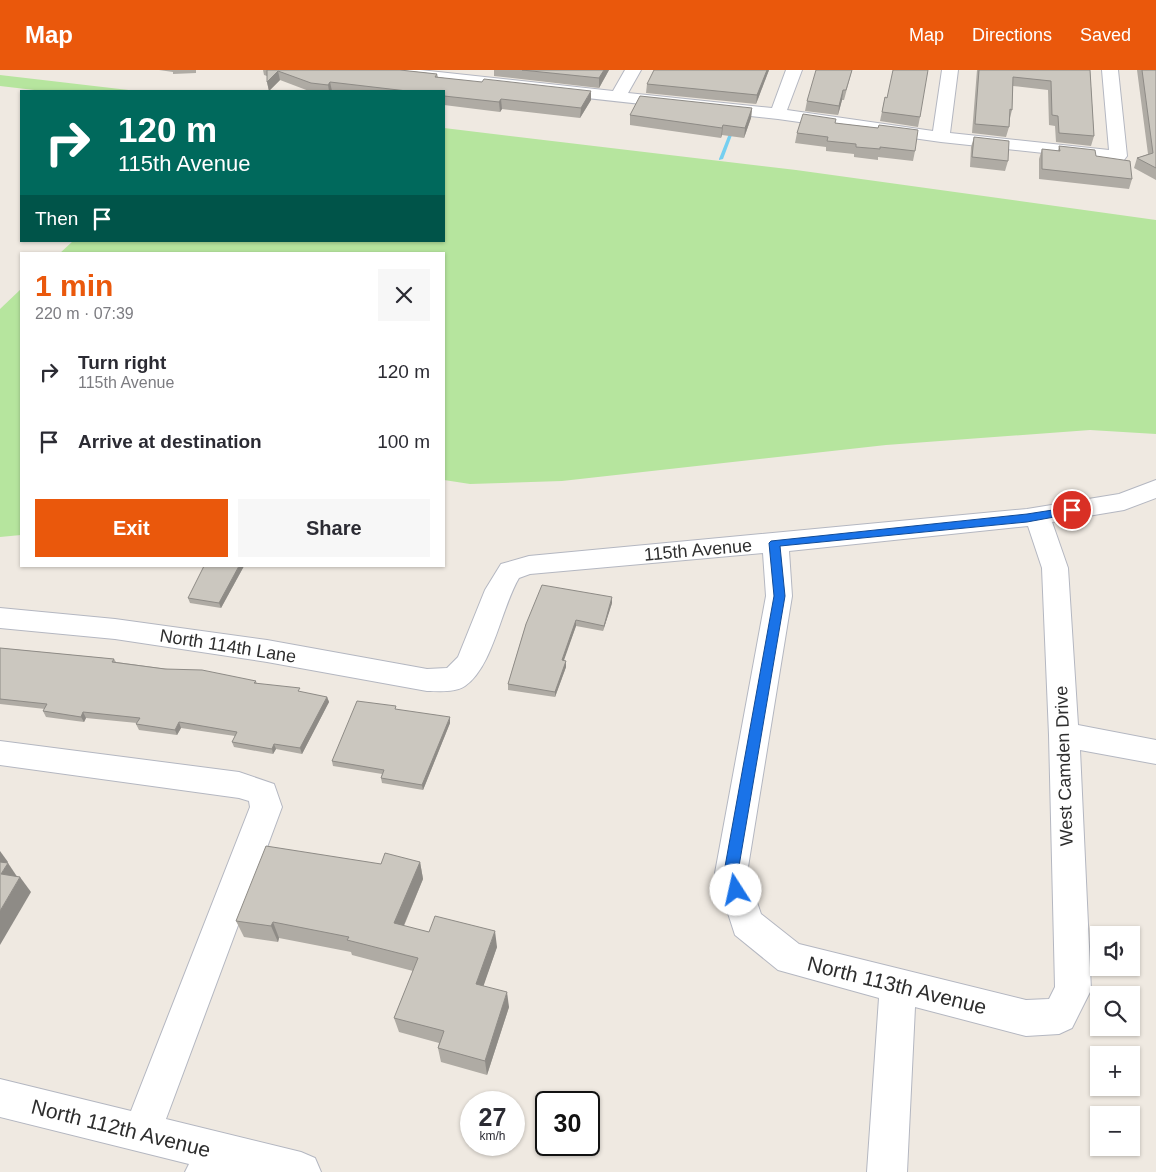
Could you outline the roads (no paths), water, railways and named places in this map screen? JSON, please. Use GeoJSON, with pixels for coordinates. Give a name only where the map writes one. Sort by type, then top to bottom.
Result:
{"type":"FeatureCollection","features":[{"type":"Feature","properties":{"kind":"street"},"geometry":{"type":"LineString","coordinates":[[378,70],[470,75],[618,97],[778,114],[941,137],[1118,156],[1110,70]]}},
{"type":"Feature","properties":{"kind":"street"},"geometry":{"type":"LineString","coordinates":[[618,97],[633,70]]}},
{"type":"Feature","properties":{"kind":"street"},"geometry":{"type":"LineString","coordinates":[[778,114],[794,70]]}},
{"type":"Feature","properties":{"kind":"street"},"geometry":{"type":"LineString","coordinates":[[941,137],[950,70]]}},
{"type":"Feature","properties":{"kind":"street","name":"115th Avenue"},"geometry":{"type":"LineString","coordinates":[[454,679],[470,664],[498,590],[510,571],[529,565],[775,543],[1037,516],[1124,502],[1156,488]]}},
{"type":"Feature","properties":{"kind":"street","name":"West Camden Drive"},"geometry":{"type":"LineString","coordinates":[[1037,516],[1055,568],[1064,735],[1073,990],[1058,1016]]}},
{"type":"Feature","properties":{"kind":"street","name":"North 113th Avenue"},"geometry":{"type":"LineString","coordinates":[[775,543],[779,596],[731,872],[747,924],[790,958],[1026,1018],[1058,1016]]}},
{"type":"Feature","properties":{"kind":"street","name":"North 114th Lane"},"geometry":{"type":"LineString","coordinates":[[0,618],[114,628],[267,651],[427,680],[454,679]]}},
{"type":"Feature","properties":{"kind":"street"},"geometry":{"type":"LineString","coordinates":[[1064,735],[1156,752]]}},
{"type":"Feature","properties":{"kind":"street"},"geometry":{"type":"LineString","coordinates":[[0,753],[239,785],[263,793],[266,807],[142,1133]]}},
{"type":"Feature","properties":{"kind":"street"},"geometry":{"type":"LineString","coordinates":[[887,1172],[898,985]]}},
{"type":"Feature","properties":{"kind":"street","name":"North 112th Avenue"},"geometry":{"type":"LineString","coordinates":[[0,1098],[142,1133],[211,1162],[300,1172]]}},
{"type":"Feature","properties":{"kind":"waterway"},"geometry":{"type":"LineString","coordinates":[[721,159],[733,127]]}}]}
